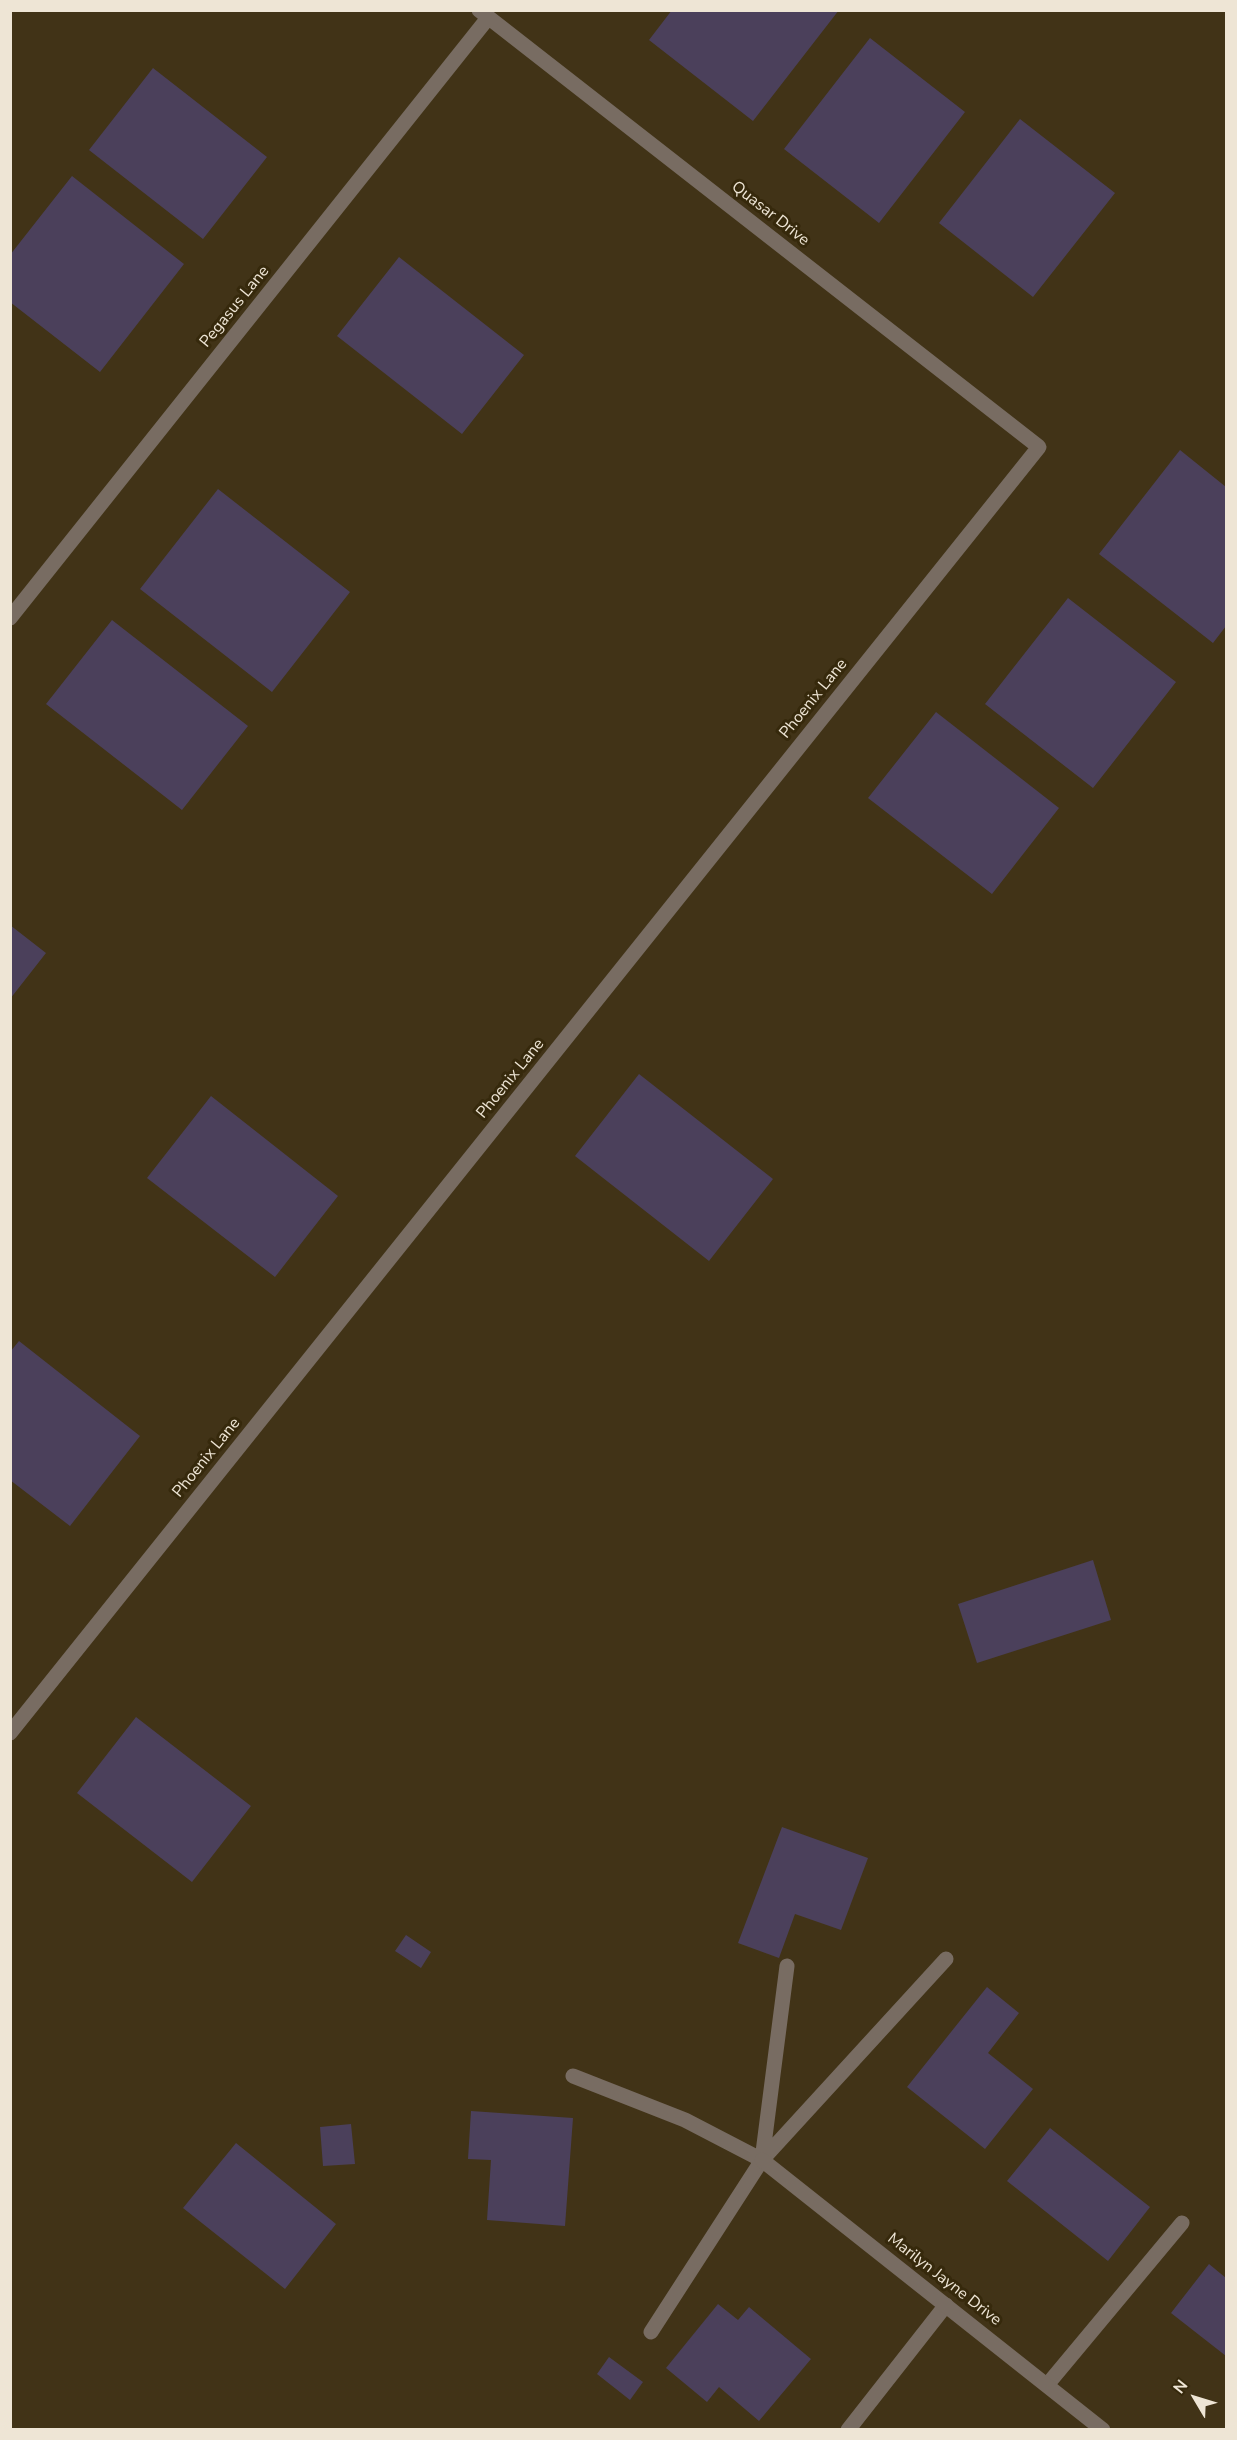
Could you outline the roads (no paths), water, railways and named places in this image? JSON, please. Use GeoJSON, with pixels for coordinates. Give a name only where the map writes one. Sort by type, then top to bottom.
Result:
{"type":"FeatureCollection","features":[{"type":"Feature","properties":{"kind":"street","name":"Quasar Drive"},"geometry":{"type":"LineString","coordinates":[[484,14],[1039,447]]}},
{"type":"Feature","properties":{"kind":"street","name":"Pegasus Lane"},"geometry":{"type":"LineString","coordinates":[[10,618],[484,14]]}},
{"type":"Feature","properties":{"kind":"street","name":"Phoenix Lane"},"geometry":{"type":"LineString","coordinates":[[10,1733],[1039,447]]}},
{"type":"Feature","properties":{"kind":"street"},"geometry":{"type":"LineString","coordinates":[[651,2332],[762,2160],[946,1959]]}},
{"type":"Feature","properties":{"kind":"street"},"geometry":{"type":"LineString","coordinates":[[762,2160],[788,1966]]}},
{"type":"Feature","properties":{"kind":"street","name":"Marilyn Jayne Drive"},"geometry":{"type":"LineString","coordinates":[[573,2076],[685,2120],[762,2160],[1103,2430]]}},
{"type":"Feature","properties":{"kind":"street"},"geometry":{"type":"LineString","coordinates":[[1047,2385],[1182,2223]]}},
{"type":"Feature","properties":{"kind":"street"},"geometry":{"type":"LineString","coordinates":[[848,2430],[946,2305]]}}]}
